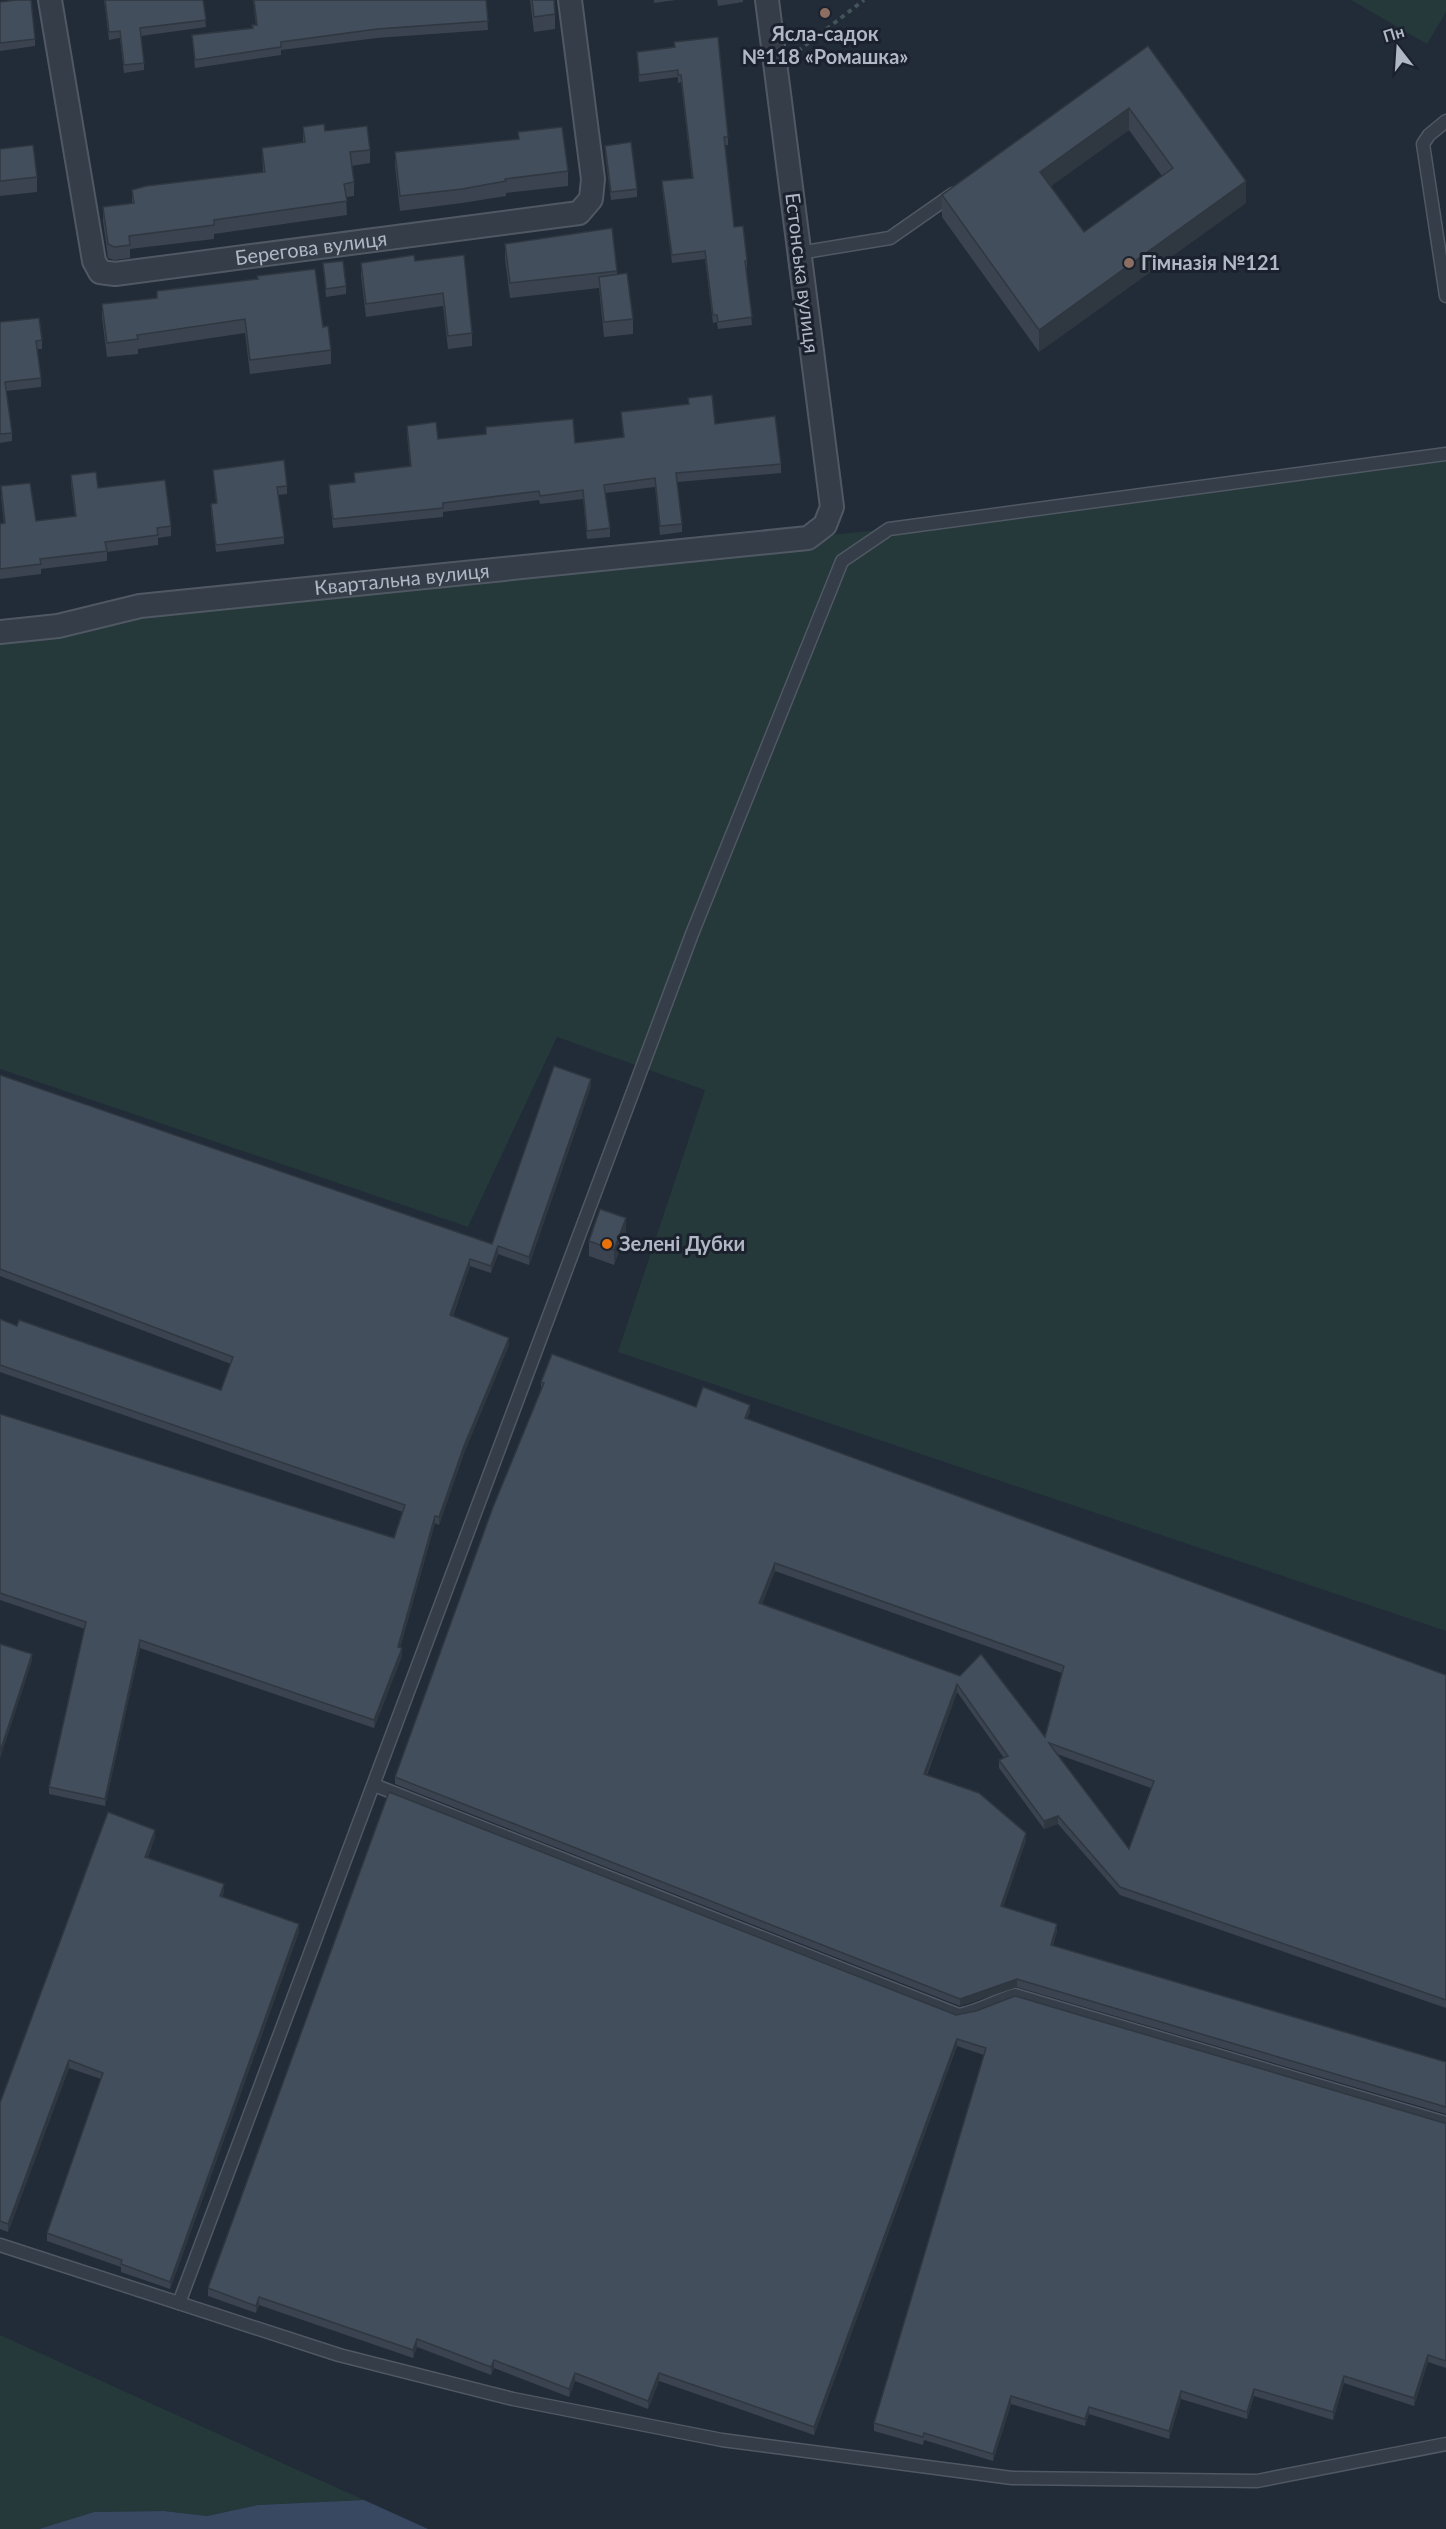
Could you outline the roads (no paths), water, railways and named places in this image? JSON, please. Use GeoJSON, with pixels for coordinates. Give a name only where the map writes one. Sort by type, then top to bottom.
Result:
{"type":"FeatureCollection","features":[{"type":"Feature","properties":{"kind":"street","name":"Берегова вулиця"},"geometry":{"type":"LineString","coordinates":[[50,0],[94,261],[100,272],[116,274],[579,213],[591,199],[593,179],[570,0]]}},
{"type":"Feature","properties":{"kind":"street","name":"Естонська вулиця"},"geometry":{"type":"LineString","coordinates":[[767,0],[831,507],[825,525],[808,538]]}},
{"type":"Feature","properties":{"kind":"street","name":"Квартальна вулиця"},"geometry":{"type":"LineString","coordinates":[[0,632],[58,626],[140,606],[808,538]]}},
{"type":"Feature","properties":{"kind":"lane"},"geometry":{"type":"LineString","coordinates":[[1446,121],[1429,135],[1423,144],[1446,296]]}},
{"type":"Feature","properties":{"kind":"lane"},"geometry":{"type":"LineString","coordinates":[[799,253],[890,238],[965,186]]}},
{"type":"Feature","properties":{"kind":"lane"},"geometry":{"type":"LineString","coordinates":[[179,2303],[692,934],[842,561],[890,529],[1446,454]]}},
{"type":"Feature","properties":{"kind":"lane"},"geometry":{"type":"LineString","coordinates":[[374,1785],[959,2014],[980,2011],[999,2000],[1016,1995],[1446,2123]]}},
{"type":"Feature","properties":{"kind":"lane"},"geometry":{"type":"LineString","coordinates":[[0,2245],[339,2355],[513,2400],[722,2440],[1012,2478],[1257,2481],[1446,2445]]}},
{"type":"Feature","properties":{"kind":"water"},"geometry":{"type":"Polygon","coordinates":[[[364,2500],[428,2529],[39,2529],[94,2512],[164,2511],[207,2516],[258,2505],[364,2500]]]}},
{"type":"Feature","properties":{"kind":"place","name":"Ясла-садок №118 «Ромашка»"},"geometry":{"type":"Point","coordinates":[825,13]}},
{"type":"Feature","properties":{"kind":"place","name":"Гімназія №121"},"geometry":{"type":"Point","coordinates":[1129,263]}},
{"type":"Feature","properties":{"kind":"place","name":"Зелені Дубки"},"geometry":{"type":"Point","coordinates":[607,1244]}}]}
